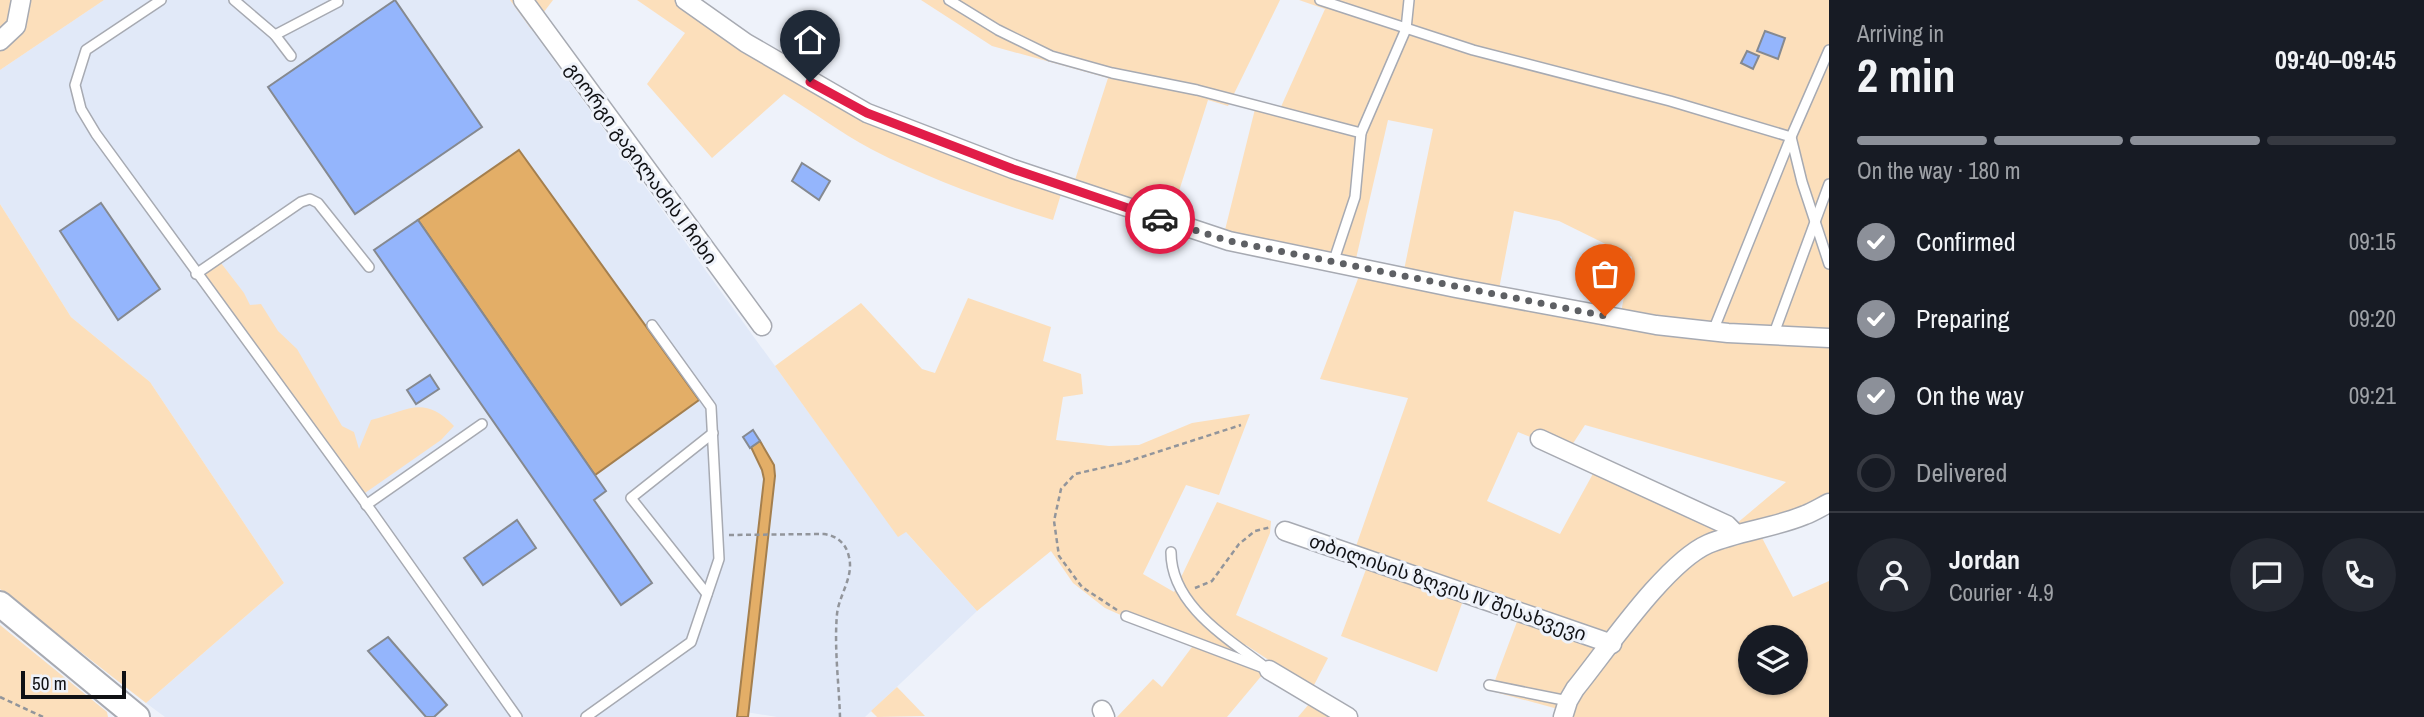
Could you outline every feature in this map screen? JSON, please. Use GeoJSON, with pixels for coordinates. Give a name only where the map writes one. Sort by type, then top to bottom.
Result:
{"type":"FeatureCollection","features":[{"type":"Feature","properties":{"kind":"main road"},"geometry":{"type":"LineString","coordinates":[[0,604],[137,717]]}},
{"type":"Feature","properties":{"kind":"street"},"geometry":{"type":"LineString","coordinates":[[0,41],[16,26],[21,0]]}},
{"type":"Feature","properties":{"kind":"street","name":"გიორგი გაგილაძის I ჩიხი"},"geometry":{"type":"LineString","coordinates":[[523,0],[762,326]]}},
{"type":"Feature","properties":{"kind":"street"},"geometry":{"type":"LineString","coordinates":[[685,0],[757,49],[867,113],[1013,169],[1229,241],[1656,325],[1773,336],[1829,338]]}},
{"type":"Feature","properties":{"kind":"street"},"geometry":{"type":"LineString","coordinates":[[1540,439],[1727,525],[1736,534]]}},
{"type":"Feature","properties":{"kind":"street"},"geometry":{"type":"LineString","coordinates":[[1565,709],[1662,581],[1681,563],[1705,546],[1736,534],[1805,516],[1829,503]]}},
{"type":"Feature","properties":{"kind":"street","name":"თბილისის ზღვის IV შესახვევი"},"geometry":{"type":"LineString","coordinates":[[1284,530],[1612,644]]}},
{"type":"Feature","properties":{"kind":"street"},"geometry":{"type":"LineString","coordinates":[[1269,670],[1348,717]]}},
{"type":"Feature","properties":{"kind":"lane"},"geometry":{"type":"LineString","coordinates":[[161,0],[86,50],[75,85],[81,109],[96,135],[517,717]]}},
{"type":"Feature","properties":{"kind":"lane"},"geometry":{"type":"LineString","coordinates":[[234,0],[275,35],[291,56]]}},
{"type":"Feature","properties":{"kind":"lane"},"geometry":{"type":"LineString","coordinates":[[949,0],[998,30],[1051,56],[1112,73],[1197,90],[1360,133]]}},
{"type":"Feature","properties":{"kind":"lane"},"geometry":{"type":"LineString","coordinates":[[1320,0],[1487,54],[1670,101],[1791,137]]}},
{"type":"Feature","properties":{"kind":"lane"},"geometry":{"type":"LineString","coordinates":[[1333,263],[1354,197],[1360,133],[1406,29],[1409,0]]}},
{"type":"Feature","properties":{"kind":"lane"},"geometry":{"type":"LineString","coordinates":[[275,35],[338,2]]}},
{"type":"Feature","properties":{"kind":"lane"},"geometry":{"type":"LineString","coordinates":[[1713,331],[1829,50]]}},
{"type":"Feature","properties":{"kind":"lane"},"geometry":{"type":"LineString","coordinates":[[1791,137],[1829,264]]}},
{"type":"Feature","properties":{"kind":"lane"},"geometry":{"type":"LineString","coordinates":[[1773,336],[1829,184]]}},
{"type":"Feature","properties":{"kind":"lane"},"geometry":{"type":"LineString","coordinates":[[196,274],[310,198],[318,203],[369,267]]}},
{"type":"Feature","properties":{"kind":"lane"},"geometry":{"type":"LineString","coordinates":[[586,717],[691,642],[719,559],[710,407],[652,325]]}},
{"type":"Feature","properties":{"kind":"lane"},"geometry":{"type":"LineString","coordinates":[[366,505],[482,424]]}},
{"type":"Feature","properties":{"kind":"lane"},"geometry":{"type":"LineString","coordinates":[[707,594],[631,498],[713,433]]}},
{"type":"Feature","properties":{"kind":"lane"},"geometry":{"type":"LineString","coordinates":[[1171,552],[1171,567],[1178,587],[1201,615],[1269,670]]}},
{"type":"Feature","properties":{"kind":"lane"},"geometry":{"type":"LineString","coordinates":[[1126,616],[1269,670]]}},
{"type":"Feature","properties":{"kind":"lane"},"geometry":{"type":"LineString","coordinates":[[1489,685],[1565,709]]}},
{"type":"Feature","properties":{"kind":"path"},"geometry":{"type":"LineString","coordinates":[[1126,616],[1082,587],[1059,556],[1054,521],[1061,489],[1075,474],[1123,463],[1241,425]]}},
{"type":"Feature","properties":{"kind":"path"},"geometry":{"type":"LineString","coordinates":[[1178,587],[1194,589],[1212,581],[1239,544],[1255,531],[1269,526],[1284,530]]}},
{"type":"Feature","properties":{"kind":"path"},"geometry":{"type":"LineString","coordinates":[[718,536],[824,534],[836,536],[845,545],[850,558],[850,572],[837,613],[841,717]]}},
{"type":"Feature","properties":{"kind":"path"},"geometry":{"type":"LineString","coordinates":[[0,698],[41,716]]}},
{"type":"Feature","properties":{"kind":"shaded area"},"geometry":{"type":"Polygon","coordinates":[[[0,0],[18,0],[17,12],[0,36],[0,0]]]}},
{"type":"Feature","properties":{"kind":"shaded area"},"geometry":{"type":"Polygon","coordinates":[[[25,0],[104,0],[0,70],[0,50],[19,33],[25,0]]]}},
{"type":"Feature","properties":{"kind":"shaded area"},"geometry":{"type":"Polygon","coordinates":[[[104,0],[510,0],[898,536],[905,531],[977,611],[865,717],[777,717],[740,711],[739,717],[165,717],[146,703],[284,583],[150,382],[71,317],[0,204],[0,70],[104,0]]]}},
{"type":"Feature","properties":{"kind":"shaded area"},"geometry":{"type":"Polygon","coordinates":[[[510,0],[553,0],[531,29],[510,0]]]}},
{"type":"Feature","properties":{"kind":"shaded area"},"geometry":{"type":"Polygon","coordinates":[[[637,0],[678,0],[805,86],[1062,191],[1053,220],[960,189],[893,160],[849,136],[784,94],[712,158],[647,84],[685,33],[637,0]]]}},
{"type":"Feature","properties":{"kind":"shaded area"},"geometry":{"type":"Polygon","coordinates":[[[921,0],[1280,0],[1228,106],[1208,100],[1172,213],[1074,183],[1108,78],[992,46],[921,0]]]}},
{"type":"Feature","properties":{"kind":"shaded area"},"geometry":{"type":"Polygon","coordinates":[[[1299,0],[1829,0],[1829,330],[1725,326],[1621,312],[1632,257],[1559,221],[1514,211],[1499,289],[1404,270],[1433,129],[1388,120],[1355,263],[1225,230],[1257,101],[1280,109],[1325,9],[1299,0]]]}},
{"type":"Feature","properties":{"kind":"shaded area"},"geometry":{"type":"Polygon","coordinates":[[[519,150],[699,400],[595,475],[418,220],[519,150]]]}},
{"type":"Feature","properties":{"kind":"shaded area"},"geometry":{"type":"Polygon","coordinates":[[[0,204],[71,317],[150,382],[284,583],[146,703],[0,589],[0,204]]]}},
{"type":"Feature","properties":{"kind":"shaded area"},"geometry":{"type":"Polygon","coordinates":[[[221,263],[250,305],[261,304],[278,331],[297,349],[342,426],[354,432],[359,449],[371,420],[405,410],[433,410],[454,426],[441,440],[365,493],[198,276],[221,263]]]}},
{"type":"Feature","properties":{"kind":"shaded area"},"geometry":{"type":"Polygon","coordinates":[[[1359,276],[1829,343],[1829,498],[1739,529],[1736,524],[1786,482],[1585,425],[1572,445],[1541,430],[1533,438],[1518,432],[1487,501],[1560,534],[1595,470],[1725,532],[1613,636],[1355,549],[1408,398],[1320,379],[1359,276]]]}},
{"type":"Feature","properties":{"kind":"shaded area"},"geometry":{"type":"Polygon","coordinates":[[[968,298],[1051,327],[1043,361],[1081,374],[1083,394],[1063,397],[1056,440],[1109,446],[1139,445],[1192,423],[1250,414],[1219,495],[1186,485],[1143,574],[1174,592],[1217,502],[1271,521],[1270,533],[1236,615],[1328,658],[1312,689],[1246,645],[1236,654],[1263,674],[1227,717],[1117,717],[1153,679],[1162,687],[1192,647],[1105,608],[1073,583],[1051,551],[977,611],[906,532],[898,537],[775,366],[861,303],[922,369],[935,373],[968,298]]]}},
{"type":"Feature","properties":{"kind":"shaded area"},"geometry":{"type":"Polygon","coordinates":[[[760,441],[774,465],[775,476],[748,717],[737,717],[764,479],[751,447],[760,441]]]}},
{"type":"Feature","properties":{"kind":"shaded area"},"geometry":{"type":"Polygon","coordinates":[[[1760,534],[1793,597],[1829,581],[1829,717],[1572,717],[1579,698],[1595,675],[1663,589],[1708,549],[1760,534]]]}},
{"type":"Feature","properties":{"kind":"shaded area"},"geometry":{"type":"Polygon","coordinates":[[[1368,564],[1464,598],[1437,672],[1341,636],[1368,564]]]}},
{"type":"Feature","properties":{"kind":"shaded area"},"geometry":{"type":"Polygon","coordinates":[[[1518,619],[1599,644],[1558,709],[1491,691],[1518,619]]]}},
{"type":"Feature","properties":{"kind":"shaded area"},"geometry":{"type":"Polygon","coordinates":[[[0,625],[107,712],[108,717],[0,717],[0,625]]]}},
{"type":"Feature","properties":{"kind":"shaded area"},"geometry":{"type":"Polygon","coordinates":[[[897,687],[925,716],[877,717],[871,711],[897,687]]]}},
{"type":"Feature","properties":{"kind":"shaded area"},"geometry":{"type":"Polygon","coordinates":[[[1309,704],[1335,717],[1298,717],[1309,704]]]}},
{"type":"Feature","properties":{"kind":"building"},"geometry":{"type":"Polygon","coordinates":[[[395,0],[482,127],[355,214],[268,87],[395,0]]]}},
{"type":"Feature","properties":{"kind":"building"},"geometry":{"type":"Polygon","coordinates":[[[1765,31],[1785,38],[1778,59],[1757,51],[1765,31]]]}},
{"type":"Feature","properties":{"kind":"building"},"geometry":{"type":"Polygon","coordinates":[[[1747,51],[1759,56],[1753,69],[1741,63],[1747,51]]]}},
{"type":"Feature","properties":{"kind":"building"},"geometry":{"type":"Polygon","coordinates":[[[802,163],[830,181],[819,200],[792,181],[802,163]]]}},
{"type":"Feature","properties":{"kind":"building"},"geometry":{"type":"Polygon","coordinates":[[[101,203],[160,289],[118,320],[60,231],[101,203]]]}},
{"type":"Feature","properties":{"kind":"building"},"geometry":{"type":"Polygon","coordinates":[[[418,220],[606,491],[594,500],[652,583],[621,605],[374,250],[418,220]]]}},
{"type":"Feature","properties":{"kind":"building"},"geometry":{"type":"Polygon","coordinates":[[[430,375],[439,389],[416,404],[407,390],[430,375]]]}},
{"type":"Feature","properties":{"kind":"building"},"geometry":{"type":"Polygon","coordinates":[[[753,430],[760,441],[750,448],[743,437],[753,430]]]}},
{"type":"Feature","properties":{"kind":"building"},"geometry":{"type":"Polygon","coordinates":[[[517,520],[536,548],[483,585],[464,558],[517,520]]]}},
{"type":"Feature","properties":{"kind":"building"},"geometry":{"type":"Polygon","coordinates":[[[388,637],[447,705],[434,717],[426,717],[368,651],[388,637]]]}},
{"type":"Feature","properties":{"kind":"way so far"},"geometry":{"type":"LineString","coordinates":[[1160,219],[1229,241],[1605,316]]}},
{"type":"Feature","properties":{"kind":"route"},"geometry":{"type":"LineString","coordinates":[[810,82],[867,113],[1013,169],[1160,219]]}}]}
